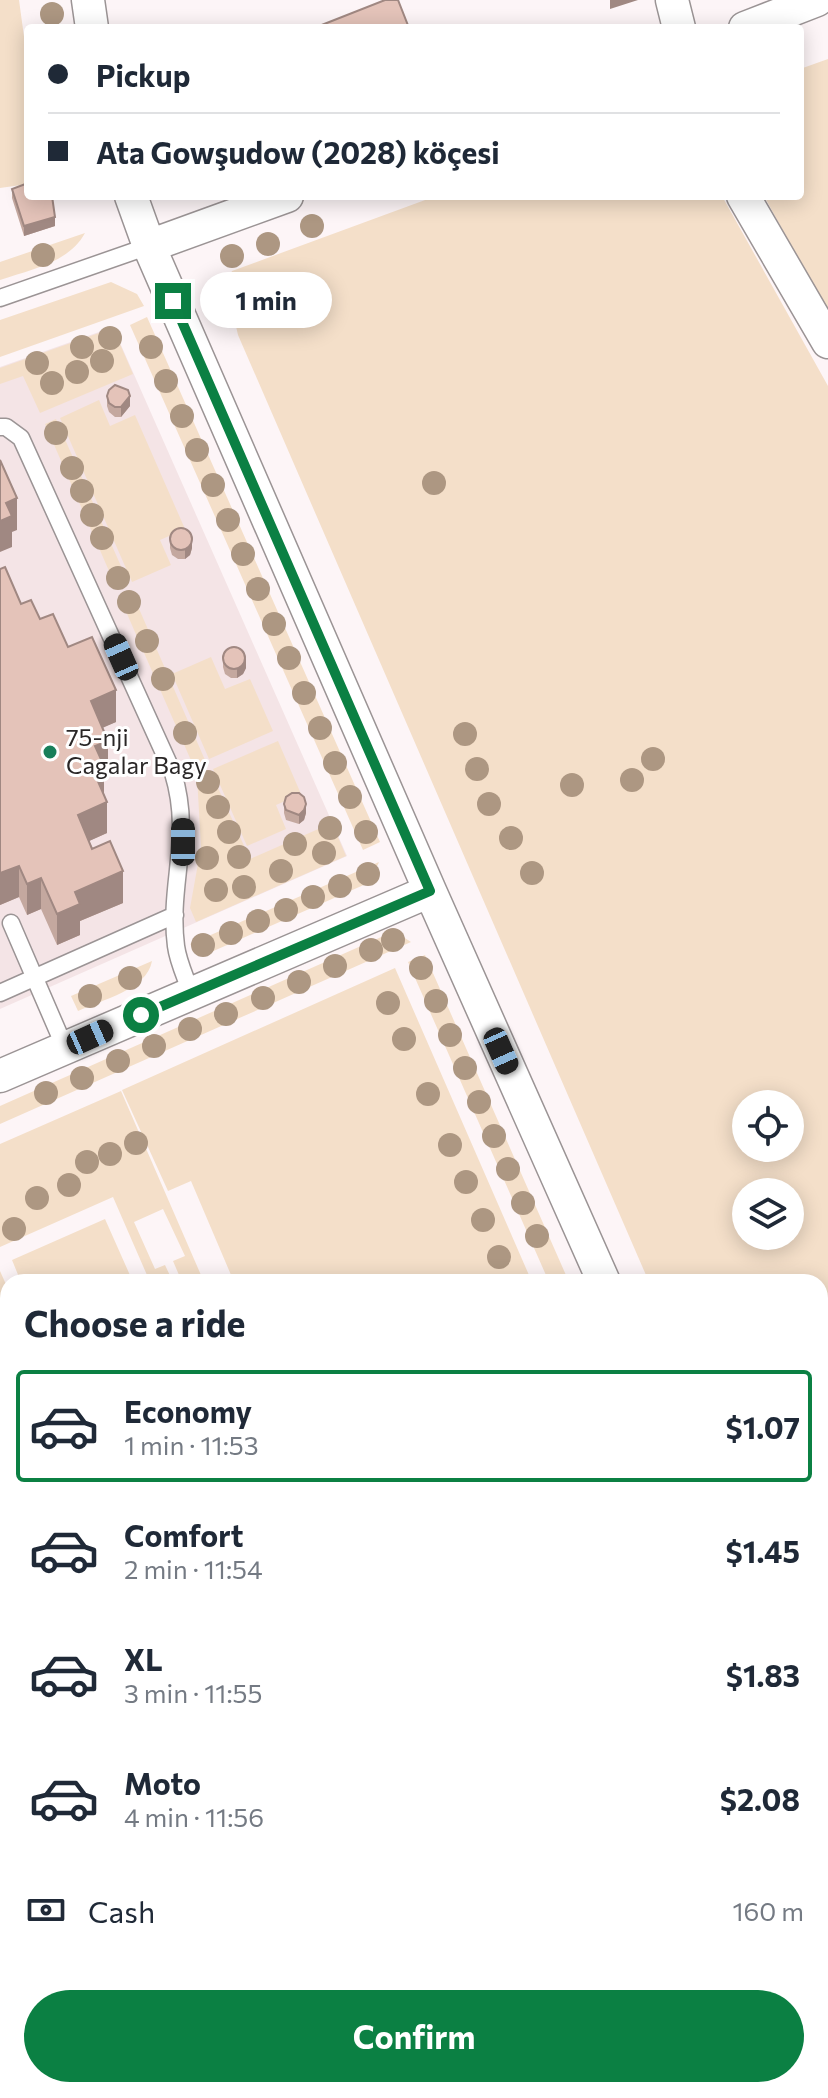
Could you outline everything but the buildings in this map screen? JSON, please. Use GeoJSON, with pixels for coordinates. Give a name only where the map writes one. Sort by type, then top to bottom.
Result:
{"type":"FeatureCollection","features":[{"type":"Feature","properties":{"kind":"street"},"geometry":{"type":"LineString","coordinates":[[88,0],[91,24]]}},
{"type":"Feature","properties":{"kind":"street"},"geometry":{"type":"LineString","coordinates":[[672,0],[678,24]]}},
{"type":"Feature","properties":{"kind":"street"},"geometry":{"type":"LineString","coordinates":[[755,24],[817,0]]}},
{"type":"Feature","properties":{"kind":"street"},"geometry":{"type":"LineString","coordinates":[[132,200],[149,246],[430,891],[600,1274]]}},
{"type":"Feature","properties":{"kind":"street"},"geometry":{"type":"LineString","coordinates":[[149,246],[276,200]]}},
{"type":"Feature","properties":{"kind":"street"},"geometry":{"type":"LineString","coordinates":[[745,200],[828,342]]}},
{"type":"Feature","properties":{"kind":"street"},"geometry":{"type":"LineString","coordinates":[[0,1076],[430,891]]}},
{"type":"Feature","properties":{"kind":"lane"},"geometry":{"type":"LineString","coordinates":[[0,298],[149,246]]}},
{"type":"Feature","properties":{"kind":"lane"},"geometry":{"type":"LineString","coordinates":[[0,427],[6,427],[21,438],[173,773],[183,816],[175,915],[176,947],[191,993]]}},
{"type":"Feature","properties":{"kind":"lane"},"geometry":{"type":"LineString","coordinates":[[0,993],[175,915]]}},
{"type":"Feature","properties":{"kind":"lane"},"geometry":{"type":"LineString","coordinates":[[11,923],[65,1048]]}},
{"type":"Feature","properties":{"kind":"shaded area"},"geometry":{"type":"Polygon","coordinates":[[[0,0],[19,0],[24,37],[24,185],[0,188],[0,0]]]}},
{"type":"Feature","properties":{"kind":"shaded area"},"geometry":{"type":"Polygon","coordinates":[[[828,59],[828,313],[766,200],[804,200],[804,68],[828,59]]]}},
{"type":"Feature","properties":{"kind":"shaded area"},"geometry":{"type":"Polygon","coordinates":[[[425,200],[724,200],[828,386],[828,1274],[646,1274],[238,335],[226,283],[232,271],[425,200]]]}},
{"type":"Feature","properties":{"kind":"shaded area"},"geometry":{"type":"Polygon","coordinates":[[[85,233],[69,252],[59,258],[0,280],[0,262],[85,233]]]}},
{"type":"Feature","properties":{"kind":"shaded area"},"geometry":{"type":"Polygon","coordinates":[[[111,282],[137,294],[144,306],[0,357],[0,320],[111,282]]]}},
{"type":"Feature","properties":{"kind":"shaded area"},"geometry":{"type":"Polygon","coordinates":[[[147,317],[380,842],[363,850],[130,325],[147,317]]]}},
{"type":"Feature","properties":{"kind":"shaded area"},"geometry":{"type":"Polygon","coordinates":[[[113,327],[347,856],[0,1009],[0,367],[113,327]]]}},
{"type":"Feature","properties":{"kind":"shaded area"},"geometry":{"type":"Polygon","coordinates":[[[113,328],[133,374],[40,413],[23,376],[0,384],[0,368],[113,328]]]}},
{"type":"Feature","properties":{"kind":"shaded area"},"geometry":{"type":"Polygon","coordinates":[[[99,400],[110,426],[135,415],[185,529],[160,540],[171,565],[132,582],[60,418],[99,400]]]}},
{"type":"Feature","properties":{"kind":"shaded area"},"geometry":{"type":"Polygon","coordinates":[[[56,419],[128,582],[116,587],[45,424],[56,419]]]}},
{"type":"Feature","properties":{"kind":"shaded area"},"geometry":{"type":"Polygon","coordinates":[[[133,595],[205,760],[193,765],[121,600],[133,595]]]}},
{"type":"Feature","properties":{"kind":"shaded area"},"geometry":{"type":"Polygon","coordinates":[[[211,657],[225,689],[250,679],[273,731],[209,759],[172,674],[211,657]]]}},
{"type":"Feature","properties":{"kind":"shaded area"},"geometry":{"type":"Polygon","coordinates":[[[278,741],[301,794],[276,805],[286,829],[247,846],[213,769],[278,741]]]}},
{"type":"Feature","properties":{"kind":"shaded area"},"geometry":{"type":"Polygon","coordinates":[[[210,770],[250,859],[332,823],[346,856],[196,922],[190,908],[201,847],[197,776],[210,770]]]}},
{"type":"Feature","properties":{"kind":"shaded area"},"geometry":{"type":"Polygon","coordinates":[[[379,862],[366,884],[209,953],[200,953],[190,944],[379,862]]]}},
{"type":"Feature","properties":{"kind":"shaded area"},"geometry":{"type":"Polygon","coordinates":[[[397,933],[411,942],[0,1124],[0,1106],[388,934],[397,933]]]}},
{"type":"Feature","properties":{"kind":"shaded area"},"geometry":{"type":"Polygon","coordinates":[[[425,955],[565,1274],[545,1274],[408,962],[425,955]]]}},
{"type":"Feature","properties":{"kind":"shaded area"},"geometry":{"type":"Polygon","coordinates":[[[152,961],[142,980],[132,987],[78,1011],[71,996],[152,961]]]}},
{"type":"Feature","properties":{"kind":"shaded area"},"geometry":{"type":"Polygon","coordinates":[[[395,968],[529,1274],[231,1274],[191,1181],[168,1191],[122,1090],[395,968]]]}},
{"type":"Feature","properties":{"kind":"shaded area"},"geometry":{"type":"Polygon","coordinates":[[[121,1091],[201,1274],[179,1274],[173,1261],[185,1256],[163,1209],[134,1222],[155,1269],[165,1265],[169,1274],[147,1274],[113,1197],[0,1247],[0,1144],[121,1091]]]}},
{"type":"Feature","properties":{"kind":"shaded area"},"geometry":{"type":"Polygon","coordinates":[[[105,1219],[129,1274],[18,1274],[12,1260],[105,1219]]]}},
{"type":"Feature","properties":{"kind":"place","name":"75-nji Cagalar Bagy"},"geometry":{"type":"Point","coordinates":[50,752]}},
{"type":"Feature","properties":{"kind":"route"},"geometry":{"type":"LineString","coordinates":[[141,1015],[430,891],[173,301]]}}]}
